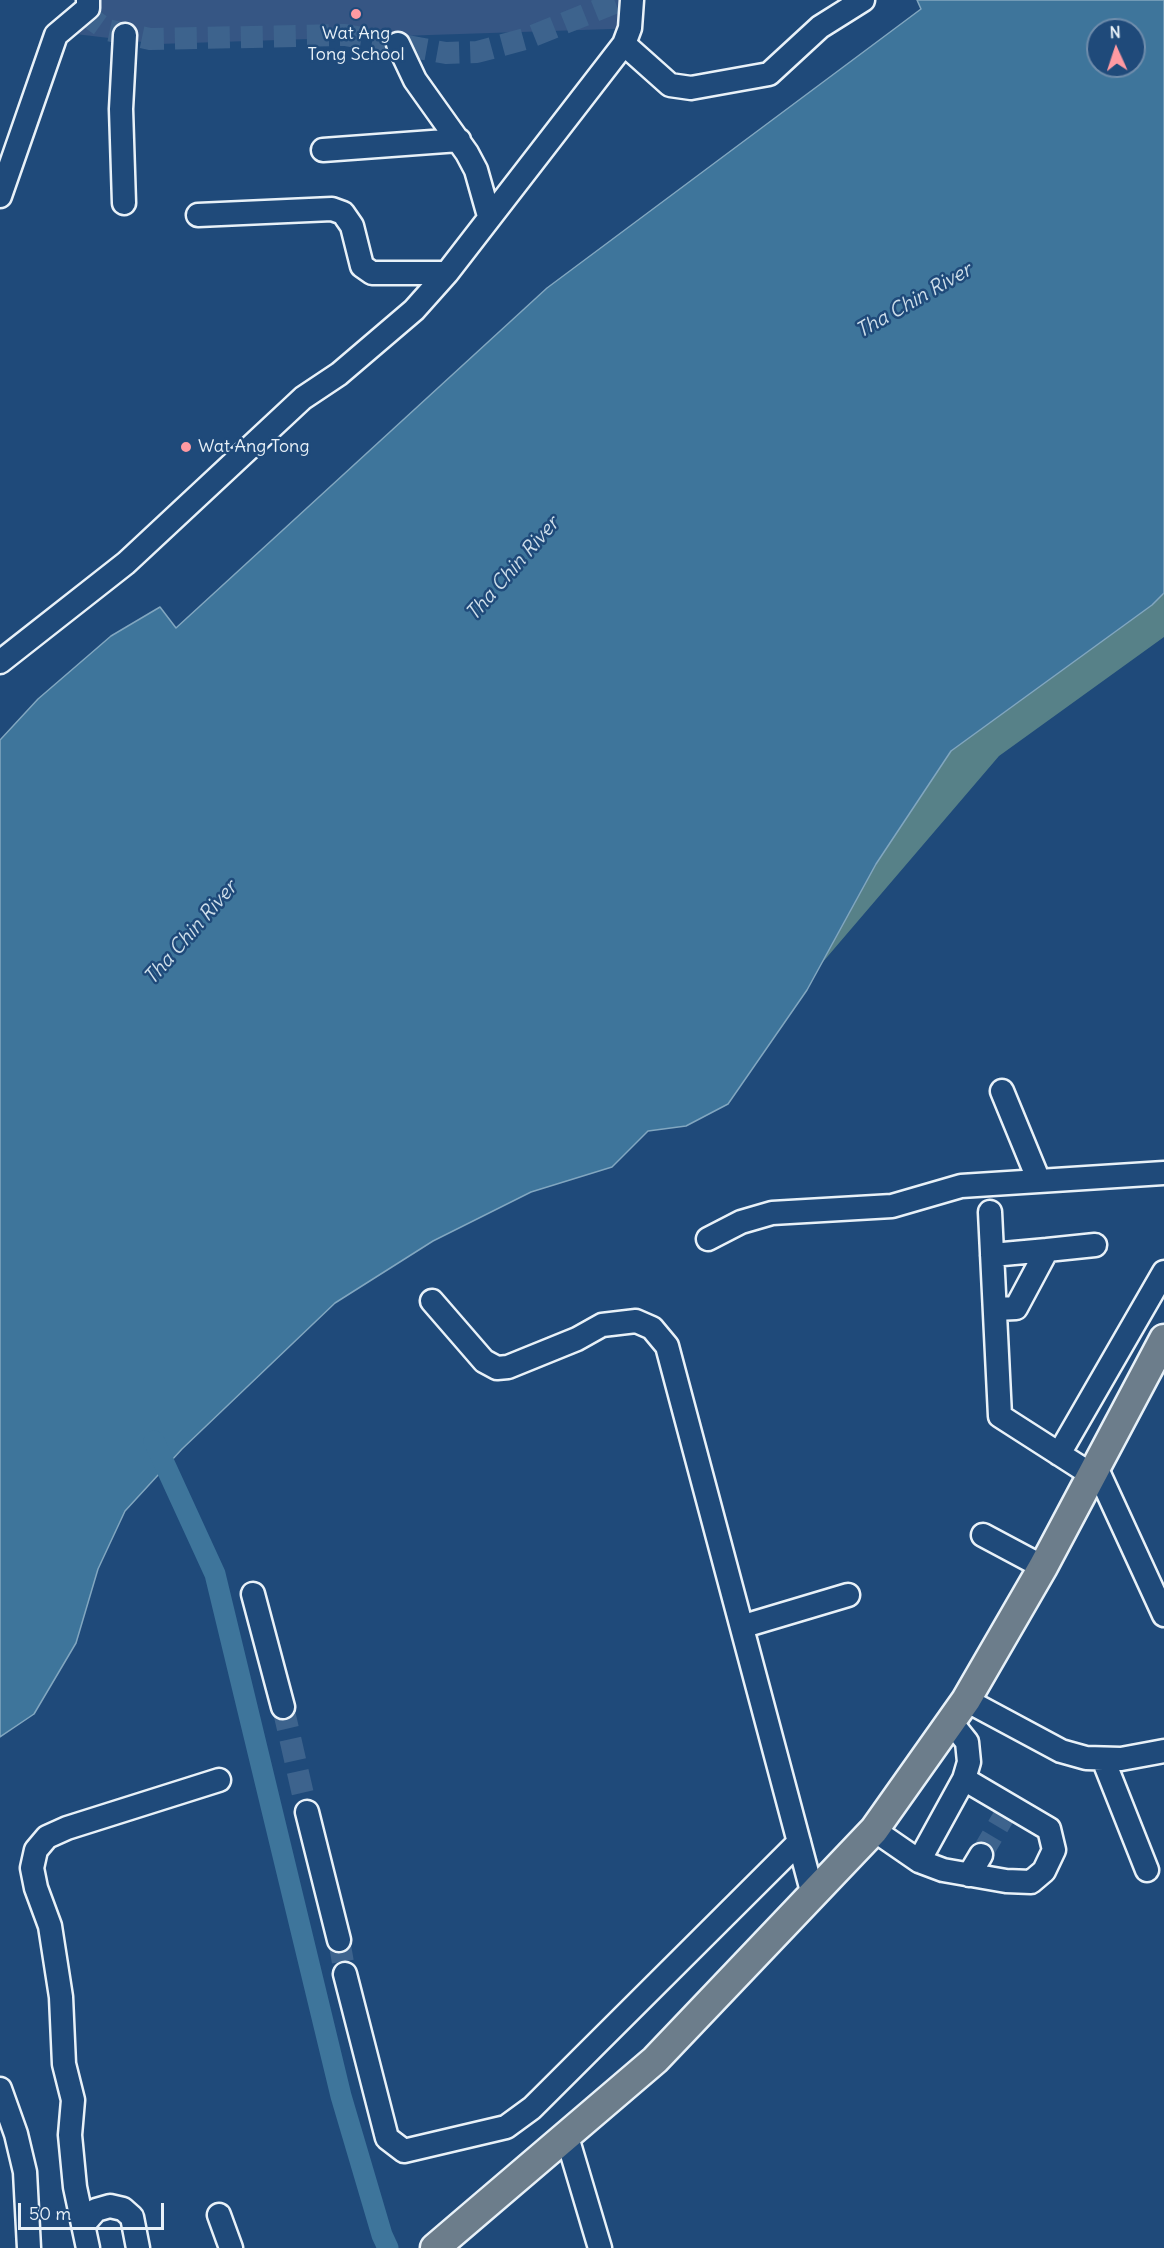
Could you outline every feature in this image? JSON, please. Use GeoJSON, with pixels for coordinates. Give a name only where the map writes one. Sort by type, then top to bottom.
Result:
{"type":"FeatureCollection","features":[{"type":"Feature","properties":{"kind":"main road"},"geometry":{"type":"LineString","coordinates":[[435,2248],[655,2060],[874,1830],[958,1711],[1043,1567],[1164,1339]]}},
{"type":"Feature","properties":{"kind":"street"},"geometry":{"type":"LineString","coordinates":[[0,196],[56,35],[67,23],[88,8],[88,0]]}},
{"type":"Feature","properties":{"kind":"street"},"geometry":{"type":"LineString","coordinates":[[0,662],[126,563],[303,398],[339,374],[414,310],[447,273],[624,44],[630,28],[632,0]]}},
{"type":"Feature","properties":{"kind":"street"},"geometry":{"type":"LineString","coordinates":[[624,44],[670,85],[691,88],[769,74],[820,27],[862,0]]}},
{"type":"Feature","properties":{"kind":"street"},"geometry":{"type":"LineString","coordinates":[[124,203],[121,109],[125,35]]}},
{"type":"Feature","properties":{"kind":"street"},"geometry":{"type":"LineString","coordinates":[[398,44],[415,80],[459,140],[476,170],[489,216]]}},
{"type":"Feature","properties":{"kind":"street"},"geometry":{"type":"LineString","coordinates":[[323,150],[459,140]]}},
{"type":"Feature","properties":{"kind":"street"},"geometry":{"type":"LineString","coordinates":[[198,215],[332,209],[343,213],[352,226],[362,266],[372,273],[447,273]]}},
{"type":"Feature","properties":{"kind":"street"},"geometry":{"type":"LineString","coordinates":[[1002,1091],[1039,1181]]}},
{"type":"Feature","properties":{"kind":"street"},"geometry":{"type":"LineString","coordinates":[[708,1239],[741,1222],[772,1213],[892,1206],[938,1190],[961,1186],[1164,1173]]}},
{"type":"Feature","properties":{"kind":"street"},"geometry":{"type":"LineString","coordinates":[[990,1212],[1000,1416],[1059,1454],[1094,1471],[1164,1615]]}},
{"type":"Feature","properties":{"kind":"street"},"geometry":{"type":"LineString","coordinates":[[992,1255],[1095,1245]]}},
{"type":"Feature","properties":{"kind":"street"},"geometry":{"type":"LineString","coordinates":[[995,1309],[1016,1308],[1047,1250]]}},
{"type":"Feature","properties":{"kind":"street"},"geometry":{"type":"LineString","coordinates":[[1059,1454],[1164,1272]]}},
{"type":"Feature","properties":{"kind":"street"},"geometry":{"type":"LineString","coordinates":[[432,1301],[484,1361],[497,1368],[508,1367],[577,1339],[602,1325],[636,1321],[652,1328],[667,1346],[744,1626],[813,1895]]}},
{"type":"Feature","properties":{"kind":"street"},"geometry":{"type":"LineString","coordinates":[[983,1535],[1043,1567]]}},
{"type":"Feature","properties":{"kind":"street"},"geometry":{"type":"LineString","coordinates":[[252,1594],[283,1707]]}},
{"type":"Feature","properties":{"kind":"street"},"geometry":{"type":"LineString","coordinates":[[744,1626],[848,1595]]}},
{"type":"Feature","properties":{"kind":"street"},"geometry":{"type":"LineString","coordinates":[[958,1711],[1061,1751],[1086,1758],[1121,1759],[1164,1751]]}},
{"type":"Feature","properties":{"kind":"street"},"geometry":{"type":"LineString","coordinates":[[919,1861],[964,1779],[969,1762],[967,1742],[958,1711]]}},
{"type":"Feature","properties":{"kind":"street"},"geometry":{"type":"LineString","coordinates":[[1103,1759],[1147,1870]]}},
{"type":"Feature","properties":{"kind":"street"},"geometry":{"type":"LineString","coordinates":[[874,1830],[919,1861],[943,1870],[1006,1881],[1031,1882],[1044,1871],[1054,1850],[1049,1829],[1008,1811],[964,1779]]}},
{"type":"Feature","properties":{"kind":"street"},"geometry":{"type":"LineString","coordinates":[[88,2248],[75,2187],[70,2135],[73,2100],[64,2064],[61,1997],[50,1926],[36,1888],[32,1868],[36,1850],[47,1837],[68,1828],[219,1780]]}},
{"type":"Feature","properties":{"kind":"street"},"geometry":{"type":"LineString","coordinates":[[307,1812],[339,1940]]}},
{"type":"Feature","properties":{"kind":"street"},"geometry":{"type":"LineString","coordinates":[[345,1974],[387,2138],[404,2151],[506,2127],[532,2108],[799,1842]]}},
{"type":"Feature","properties":{"kind":"street"},"geometry":{"type":"LineString","coordinates":[[969,1875],[981,1855]]}},
{"type":"Feature","properties":{"kind":"street"},"geometry":{"type":"LineString","coordinates":[[2,2104],[25,2172],[29,2248]]}},
{"type":"Feature","properties":{"kind":"street"},"geometry":{"type":"LineString","coordinates":[[567,2137],[600,2248]]}},
{"type":"Feature","properties":{"kind":"street"},"geometry":{"type":"LineString","coordinates":[[83,2225],[96,2210],[110,2206],[123,2209],[132,2217],[138,2248]]}},
{"type":"Feature","properties":{"kind":"street"},"geometry":{"type":"LineString","coordinates":[[219,2215],[231,2248]]}},
{"type":"Feature","properties":{"kind":"shaded area","name":"Wat Ang Tong School"},"geometry":{"type":"Polygon","coordinates":[[[79,0],[634,0],[641,28],[159,44],[67,33],[79,0]]]}},
{"type":"Feature","properties":{"kind":"green space"},"geometry":{"type":"Polygon","coordinates":[[[1164,593],[1164,637],[999,756],[822,963],[876,864],[951,751],[1152,605],[1164,593]]]}},
{"type":"Feature","properties":{"kind":"water","name":"Tha Chin River"},"geometry":{"type":"Polygon","coordinates":[[[917,0],[1164,0],[1164,593],[1152,605],[951,751],[876,864],[807,990],[728,1104],[686,1126],[648,1131],[612,1167],[531,1192],[433,1241],[335,1303],[182,1449],[125,1511],[98,1569],[76,1643],[34,1714],[0,1737],[0,740],[38,699],[111,636],[160,607],[176,628],[547,288],[921,9],[917,0]]]}},
{"type":"Feature","properties":{"kind":"waterway"},"geometry":{"type":"LineString","coordinates":[[154,1441],[215,1574],[341,2096],[382,2235],[388,2248]]}},
{"type":"Feature","properties":{"kind":"tunnel"},"geometry":{"type":"LineString","coordinates":[[88,8],[93,20],[107,30],[150,39],[345,35],[446,53],[477,52],[525,39],[622,0]]}},
{"type":"Feature","properties":{"kind":"tunnel"},"geometry":{"type":"LineString","coordinates":[[283,1707],[307,1812]]}},
{"type":"Feature","properties":{"kind":"tunnel"},"geometry":{"type":"LineString","coordinates":[[981,1855],[1004,1816]]}},
{"type":"Feature","properties":{"kind":"tunnel"},"geometry":{"type":"LineString","coordinates":[[339,1940],[345,1974]]}},
{"type":"Feature","properties":{"kind":"place","name":"Wat Ang Tong School"},"geometry":{"type":"Point","coordinates":[356,14]}},
{"type":"Feature","properties":{"kind":"place","name":"Wat Ang Tong"},"geometry":{"type":"Point","coordinates":[186,447]}}]}
